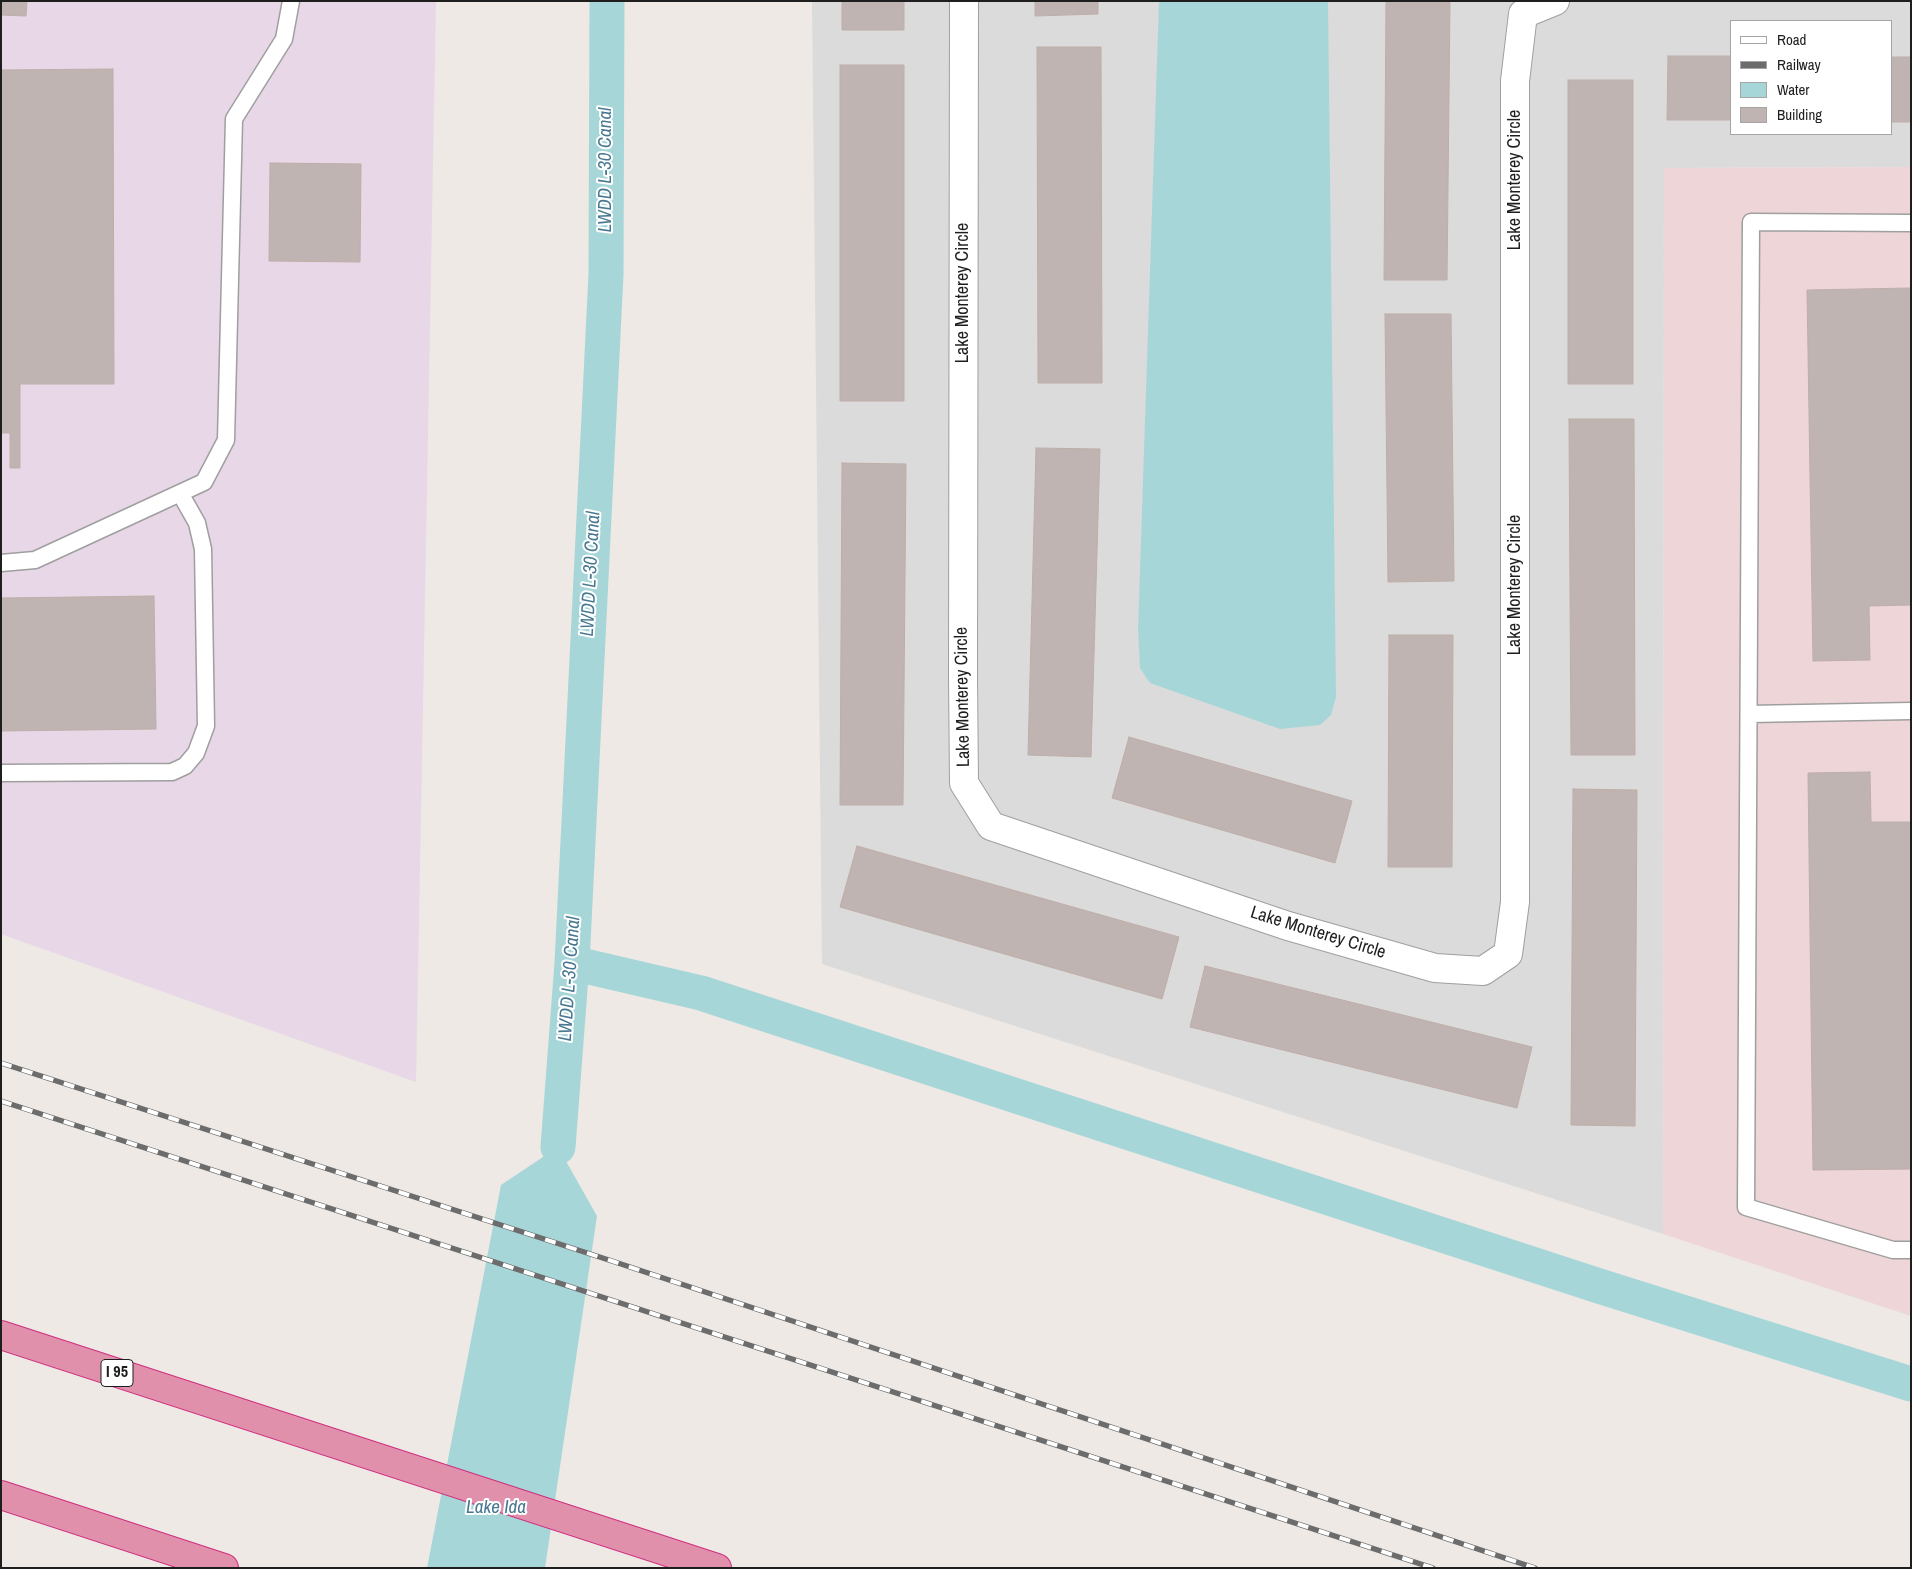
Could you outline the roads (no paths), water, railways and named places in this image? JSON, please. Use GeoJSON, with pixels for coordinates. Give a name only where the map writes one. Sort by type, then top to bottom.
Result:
{"type":"FeatureCollection","features":[{"type":"Feature","properties":{"kind":"highway","name":"I 95"},"geometry":{"type":"LineString","coordinates":[[1,1335],[717,1568]]}},
{"type":"Feature","properties":{"kind":"highway"},"geometry":{"type":"LineString","coordinates":[[1,1495],[224,1568]]}},
{"type":"Feature","properties":{"kind":"street","name":"Lake Monterey Circle"},"geometry":{"type":"LineString","coordinates":[[964,1],[964,783],[991,826],[1288,926],[1435,968],[1483,971],[1508,954],[1515,902],[1515,81],[1523,14],[1556,1]]}},
{"type":"Feature","properties":{"kind":"lane"},"geometry":{"type":"LineString","coordinates":[[1,563],[35,560],[204,482],[226,440],[234,119],[284,39],[291,1]]}},
{"type":"Feature","properties":{"kind":"lane"},"geometry":{"type":"LineString","coordinates":[[1911,223],[1751,222],[1746,1207],[1893,1250],[1911,1250]]}},
{"type":"Feature","properties":{"kind":"lane"},"geometry":{"type":"LineString","coordinates":[[1,772],[172,772],[185,766],[196,752],[206,726],[202,549],[197,522],[180,493]]}},
{"type":"Feature","properties":{"kind":"lane"},"geometry":{"type":"LineString","coordinates":[[1750,714],[1911,711]]}},
{"type":"Feature","properties":{"kind":"water"},"geometry":{"type":"Polygon","coordinates":[[[1159,1],[1328,1],[1336,697],[1331,715],[1320,725],[1280,729],[1150,683],[1140,668],[1138,630],[1159,1]]]}},
{"type":"Feature","properties":{"kind":"water","name":"Lake Ida"},"geometry":{"type":"Polygon","coordinates":[[[558,1147],[597,1216],[545,1568],[427,1568],[501,1185],[558,1147]]]}},
{"type":"Feature","properties":{"kind":"waterway","name":"LWDD L-30 Canal"},"geometry":{"type":"LineString","coordinates":[[558,1147],[572,963],[606,274],[607,1]]}},
{"type":"Feature","properties":{"kind":"waterway"},"geometry":{"type":"LineString","coordinates":[[572,963],[701,993],[1599,1286],[1911,1384]]}},
{"type":"Feature","properties":{"kind":"railway"},"geometry":{"type":"LineString","coordinates":[[1,1063],[615,1262],[1535,1568]]}},
{"type":"Feature","properties":{"kind":"railway"},"geometry":{"type":"LineString","coordinates":[[1,1101],[1433,1568]]}}]}
